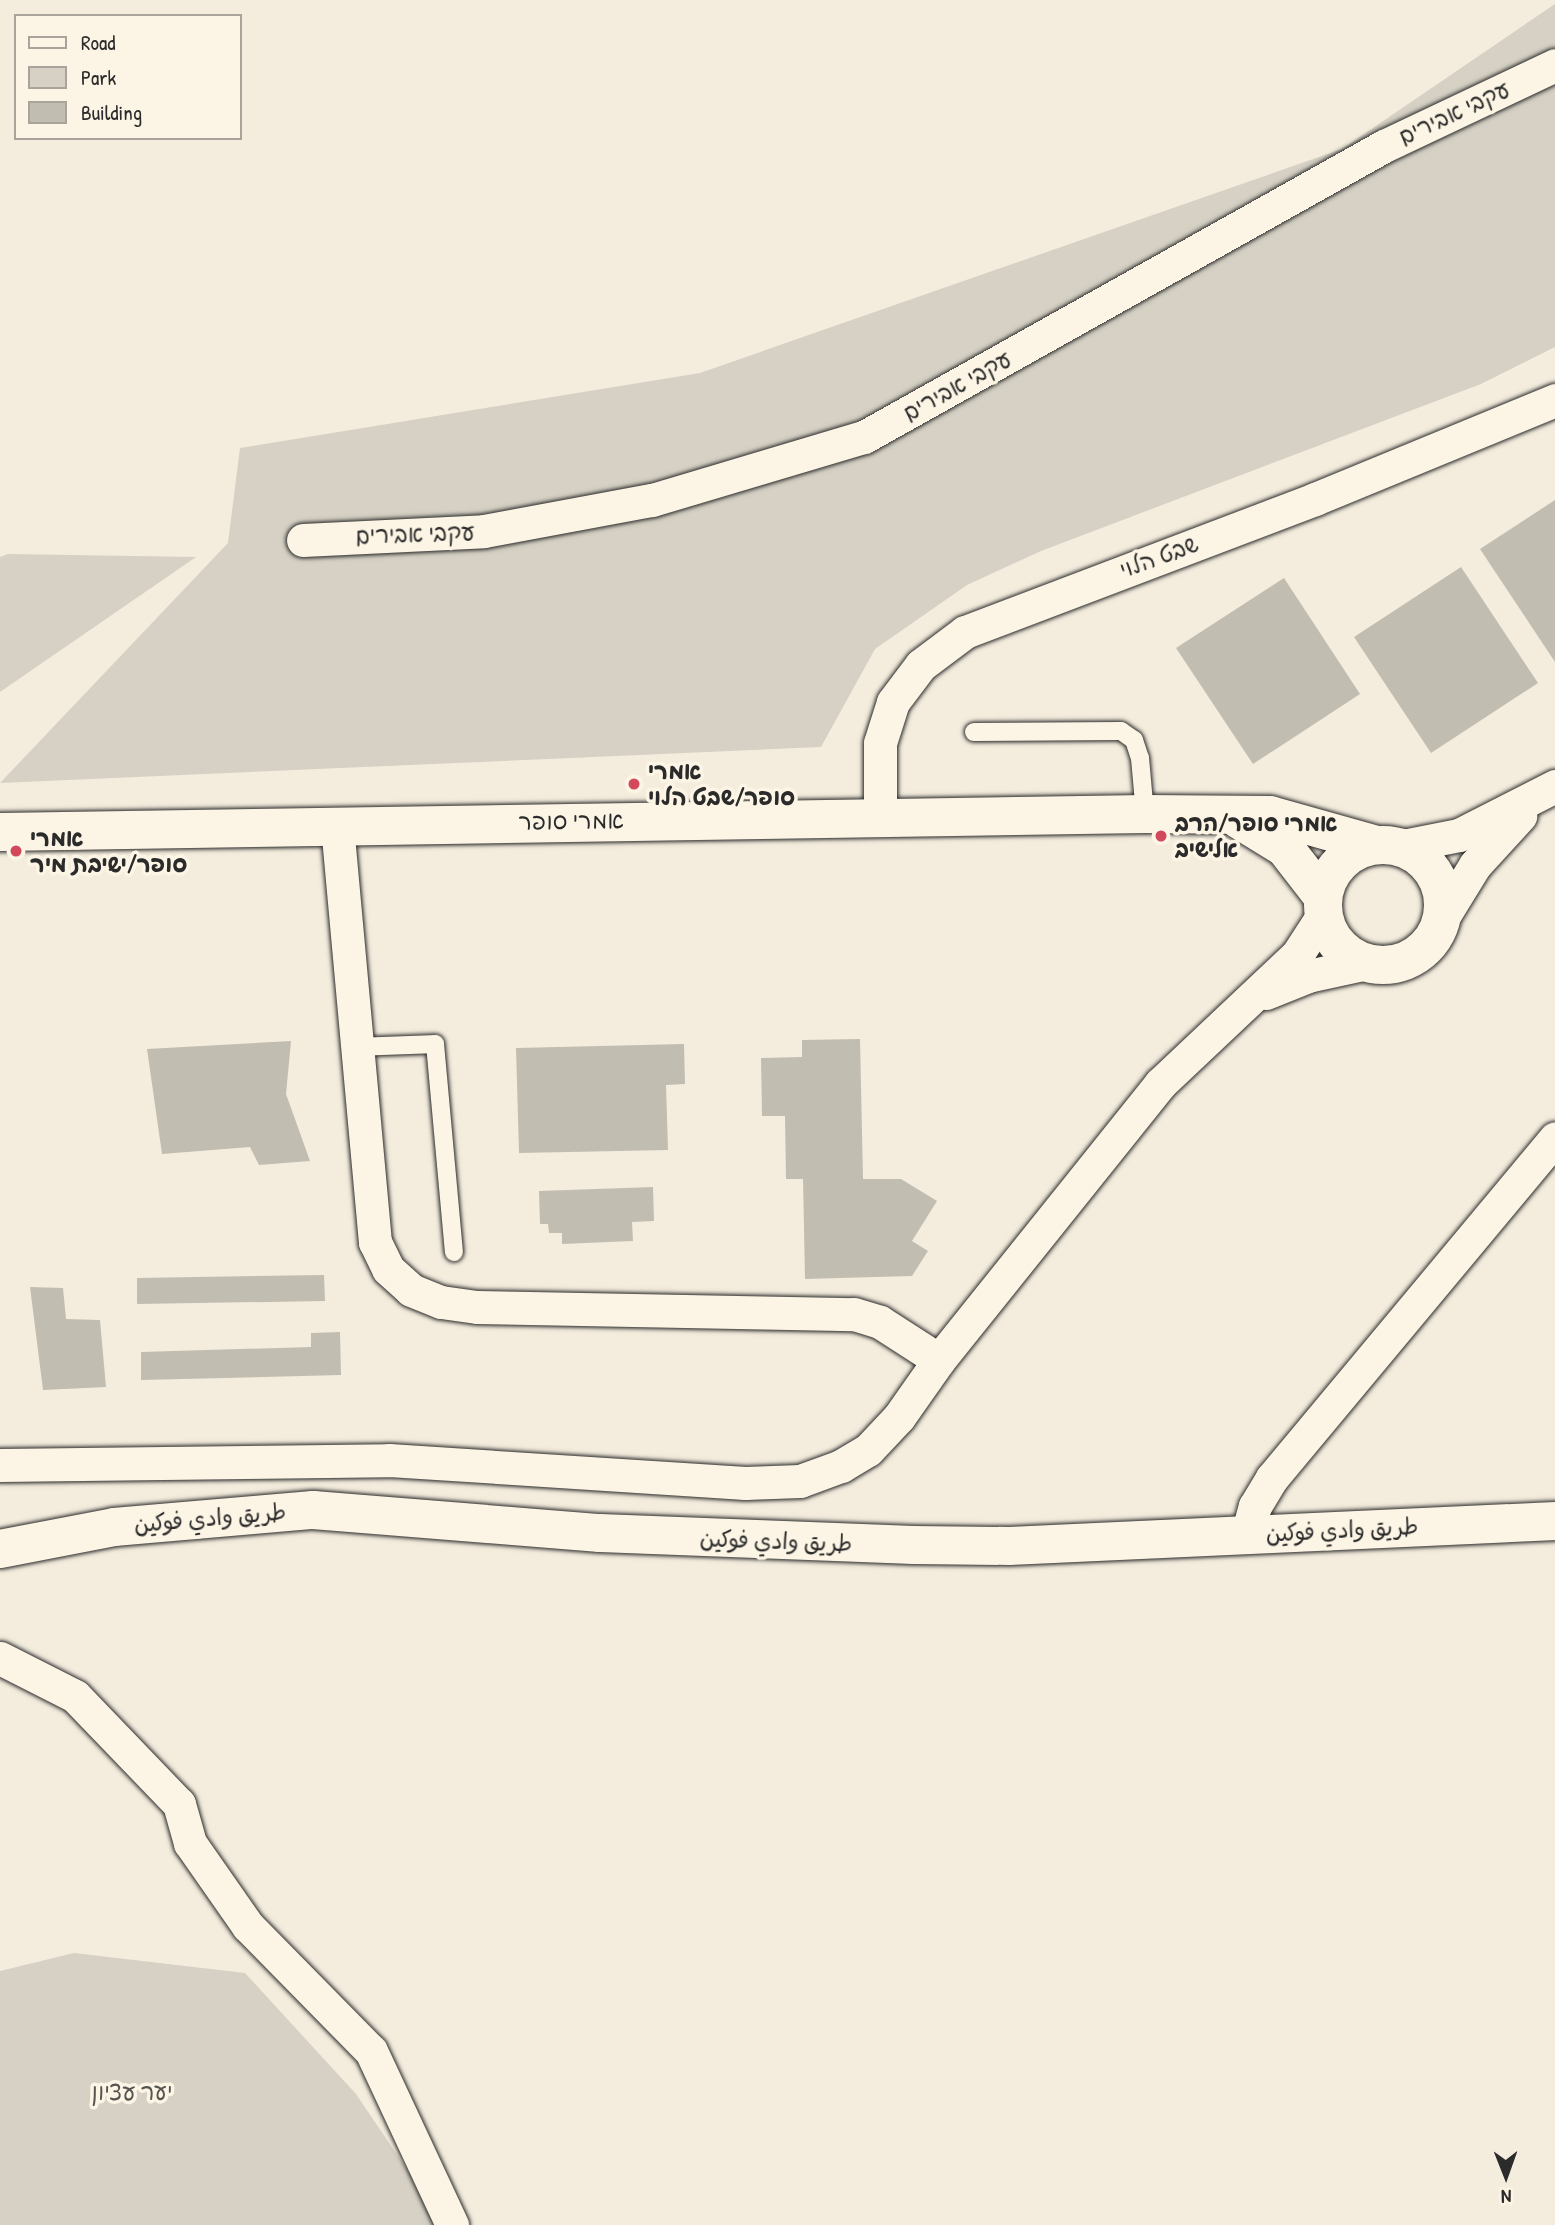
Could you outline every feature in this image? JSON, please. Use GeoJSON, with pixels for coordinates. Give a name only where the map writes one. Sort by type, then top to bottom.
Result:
{"type":"FeatureCollection","features":[{"type":"Feature","properties":{"kind":"street","name":"עקבי אבירים"},"geometry":{"type":"LineString","coordinates":[[303,540],[484,531],[652,500],[864,437],[1384,146],[1555,65]]}},
{"type":"Feature","properties":{"kind":"street","name":"שבט הלוי"},"geometry":{"type":"LineString","coordinates":[[880,815],[880,743],[893,702],[921,664],[965,632],[1339,490],[1555,400]]}},
{"type":"Feature","properties":{"kind":"street"},"geometry":{"type":"LineString","coordinates":[[0,1465],[389,1460],[745,1483],[800,1481],[868,1450],[899,1417],[939,1360],[1160,1084],[1297,955],[1323,906],[1336,867],[1347,857],[1387,846],[1459,835],[1544,794]]}},
{"type":"Feature","properties":{"kind":"street"},"geometry":{"type":"LineString","coordinates":[[1245,1003],[1308,975],[1367,963],[1387,965],[1424,951],[1475,865],[1544,794]]}},
{"type":"Feature","properties":{"kind":"street","name":"אמרי סופר"},"geometry":{"type":"LineString","coordinates":[[0,832],[880,815],[1270,815],[1387,846]]}},
{"type":"Feature","properties":{"kind":"street"},"geometry":{"type":"LineString","coordinates":[[1226,815],[1267,833],[1285,848],[1323,906],[1338,946],[1367,963]]}},
{"type":"Feature","properties":{"kind":"street"},"geometry":{"type":"LineString","coordinates":[[337,825],[375,1242],[388,1269],[411,1290],[441,1302],[477,1307],[854,1314],[880,1322],[939,1360]]}},
{"type":"Feature","properties":{"kind":"street"},"geometry":{"type":"LineString","coordinates":[[1387,846],[1415,854],[1434,873],[1444,898],[1443,917]]}},
{"type":"Feature","properties":{"kind":"street"},"geometry":{"type":"LineString","coordinates":[[1247,1535],[1255,1506],[1272,1478],[1555,1138]]}},
{"type":"Feature","properties":{"kind":"street","name":"طريق وادي فوکين"},"geometry":{"type":"LineString","coordinates":[[0,1549],[114,1527],[313,1510],[600,1533],[914,1545],[1247,1535],[1555,1521]]}},
{"type":"Feature","properties":{"kind":"street"},"geometry":{"type":"LineString","coordinates":[[0,1658],[75,1696],[179,1804],[190,1843],[248,1926],[371,2051],[452,2225]]}},
{"type":"Feature","properties":{"kind":"lane"},"geometry":{"type":"LineString","coordinates":[[974,732],[1121,731],[1134,740],[1140,758],[1145,814]]}},
{"type":"Feature","properties":{"kind":"lane"},"geometry":{"type":"LineString","coordinates":[[357,1047],[435,1044],[454,1252]]}},
{"type":"Feature","properties":{"kind":"green space"},"geometry":{"type":"Polygon","coordinates":[[[1555,4],[1555,347],[1481,384],[1041,551],[967,585],[875,649],[821,747],[0,783],[228,543],[240,448],[700,373],[1342,149],[1555,4]]]}},
{"type":"Feature","properties":{"kind":"green space"},"geometry":{"type":"Polygon","coordinates":[[[8,554],[196,557],[0,692],[0,557],[8,554]]]}},
{"type":"Feature","properties":{"kind":"green space","name":"יער עציון"},"geometry":{"type":"Polygon","coordinates":[[[74,1953],[245,1973],[356,2094],[425,2196],[434,2225],[0,2225],[0,1971],[74,1953]]]}},
{"type":"Feature","properties":{"kind":"building"},"geometry":{"type":"Polygon","coordinates":[[[1555,500],[1555,662],[1480,549],[1555,500]]]}},
{"type":"Feature","properties":{"kind":"building"},"geometry":{"type":"Polygon","coordinates":[[[1461,567],[1538,683],[1431,753],[1354,637],[1461,567]]]}},
{"type":"Feature","properties":{"kind":"building"},"geometry":{"type":"Polygon","coordinates":[[[1284,578],[1360,694],[1253,764],[1176,648],[1284,578]]]}},
{"type":"Feature","properties":{"kind":"building"},"geometry":{"type":"Polygon","coordinates":[[[860,1039],[863,1179],[901,1179],[937,1201],[912,1241],[928,1251],[912,1276],[805,1279],[803,1179],[786,1179],[785,1116],[762,1116],[761,1058],[802,1057],[802,1040],[860,1039]]]}},
{"type":"Feature","properties":{"kind":"building"},"geometry":{"type":"Polygon","coordinates":[[[291,1041],[286,1094],[310,1161],[259,1165],[250,1147],[162,1154],[147,1049],[291,1041]]]}},
{"type":"Feature","properties":{"kind":"building"},"geometry":{"type":"Polygon","coordinates":[[[684,1044],[685,1084],[666,1085],[668,1150],[519,1153],[516,1048],[684,1044]]]}},
{"type":"Feature","properties":{"kind":"building"},"geometry":{"type":"Polygon","coordinates":[[[653,1187],[654,1221],[632,1222],[633,1241],[562,1244],[562,1233],[549,1233],[548,1224],[540,1224],[539,1191],[653,1187]]]}},
{"type":"Feature","properties":{"kind":"building"},"geometry":{"type":"Polygon","coordinates":[[[324,1275],[325,1301],[137,1304],[137,1278],[324,1275]]]}},
{"type":"Feature","properties":{"kind":"building"},"geometry":{"type":"Polygon","coordinates":[[[30,1287],[63,1288],[66,1319],[100,1320],[106,1387],[43,1390],[30,1287]]]}},
{"type":"Feature","properties":{"kind":"building"},"geometry":{"type":"Polygon","coordinates":[[[340,1332],[341,1375],[141,1380],[141,1352],[311,1347],[311,1333],[340,1332]]]}},
{"type":"Feature","properties":{"kind":"place","name":"אמרי סופר/שבט הלוי"},"geometry":{"type":"Point","coordinates":[634,784]}},
{"type":"Feature","properties":{"kind":"place","name":"אמרי סופר/הרב אלישיב"},"geometry":{"type":"Point","coordinates":[1161,836]}},
{"type":"Feature","properties":{"kind":"place","name":"אמרי סופר/ישיבת מיר"},"geometry":{"type":"Point","coordinates":[16,851]}}]}
